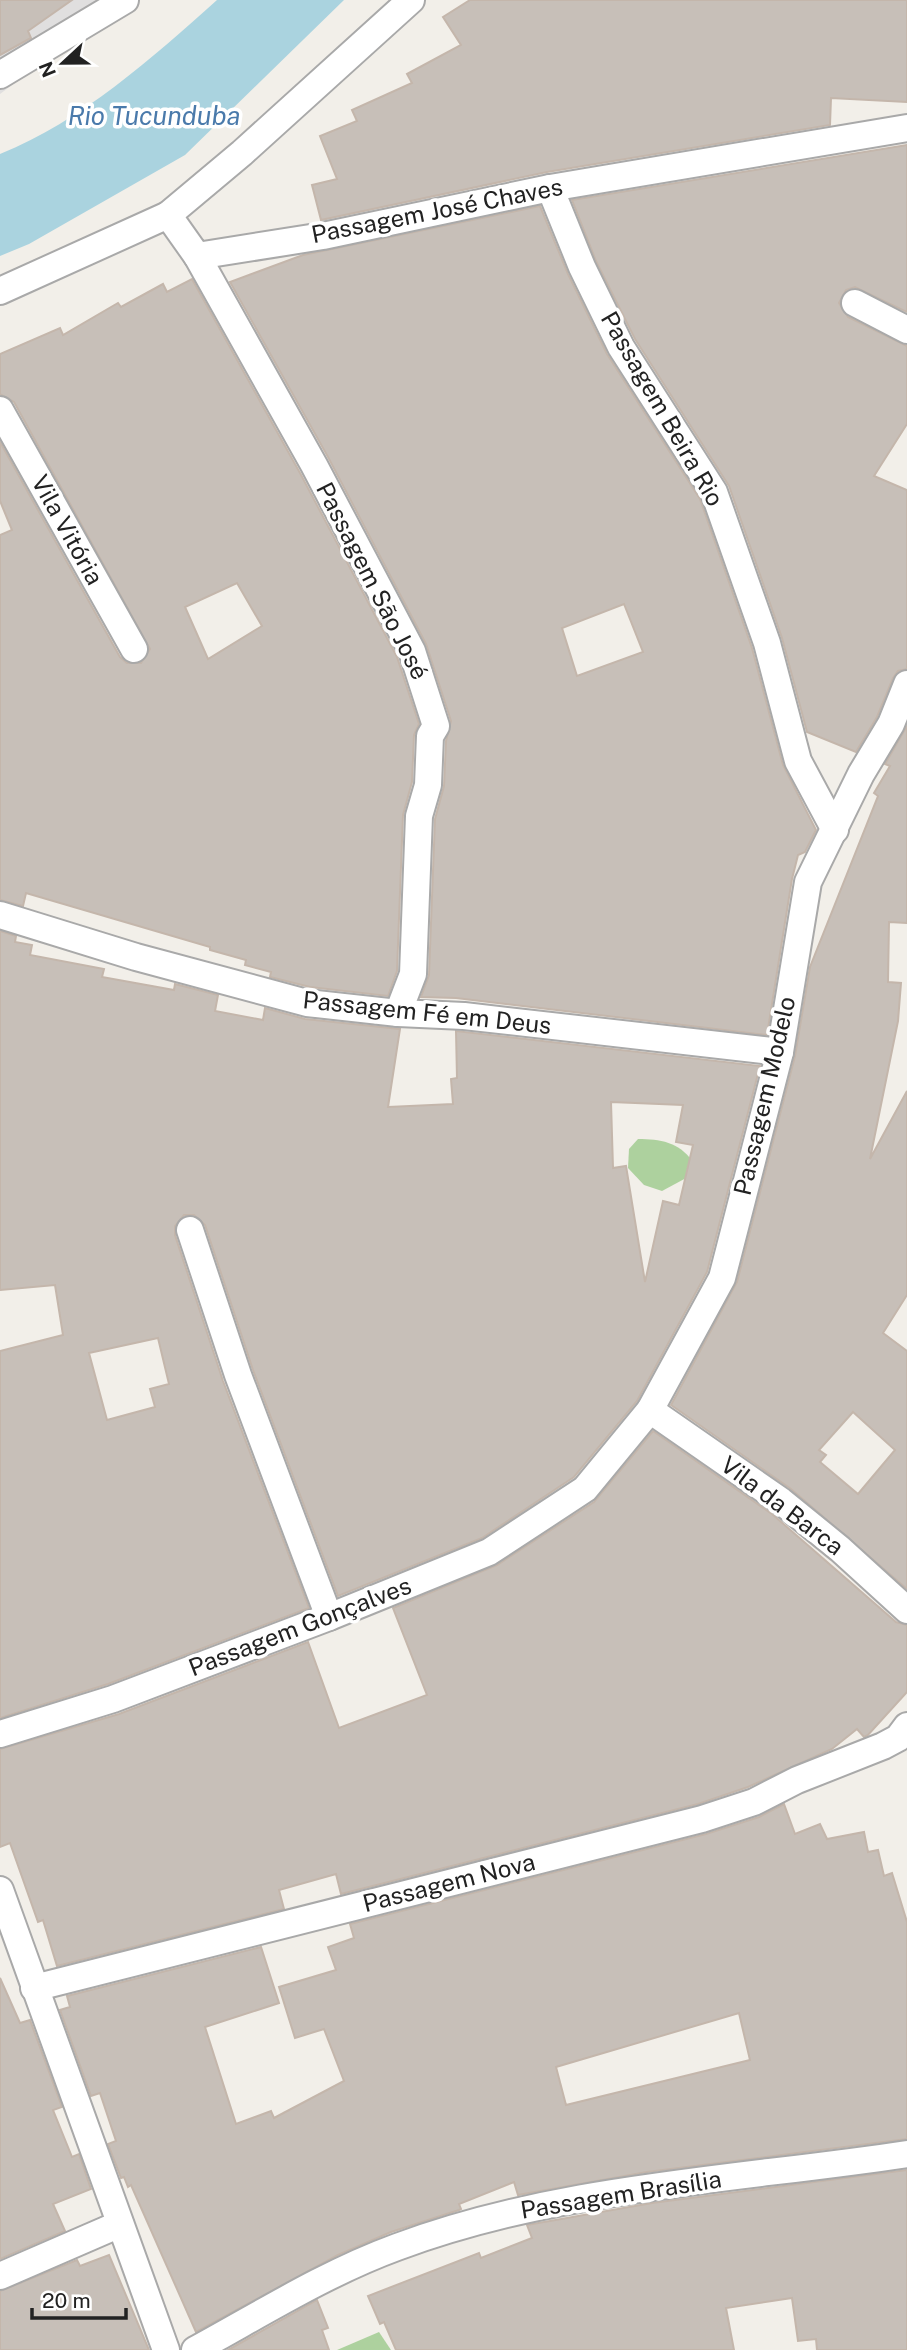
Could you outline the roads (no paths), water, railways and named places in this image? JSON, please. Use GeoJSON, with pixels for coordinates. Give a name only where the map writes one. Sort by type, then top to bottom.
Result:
{"type":"FeatureCollection","features":[{"type":"Feature","properties":{"kind":"street"},"geometry":{"type":"LineString","coordinates":[[0,75],[125,0]]}},
{"type":"Feature","properties":{"kind":"street"},"geometry":{"type":"LineString","coordinates":[[0,291],[167,215],[242,153],[411,0]]}},
{"type":"Feature","properties":{"kind":"street","name":"Passagem José Chaves"},"geometry":{"type":"LineString","coordinates":[[197,256],[323,236],[550,187],[907,128]]}},
{"type":"Feature","properties":{"kind":"street","name":"Passagem Beira Rio"},"geometry":{"type":"LineString","coordinates":[[550,187],[582,267],[621,347],[715,492],[767,643],[798,761],[835,830]]}},
{"type":"Feature","properties":{"kind":"street"},"geometry":{"type":"LineString","coordinates":[[167,215],[197,256]]}},
{"type":"Feature","properties":{"kind":"street","name":"Passagem São José"},"geometry":{"type":"LineString","coordinates":[[197,256],[314,465],[412,651],[436,726],[430,736],[428,785],[419,816],[413,974],[398,1013]]}},
{"type":"Feature","properties":{"kind":"street"},"geometry":{"type":"LineString","coordinates":[[855,303],[907,330]]}},
{"type":"Feature","properties":{"kind":"street","name":"Vila Vitória"},"geometry":{"type":"LineString","coordinates":[[0,410],[134,649]]}},
{"type":"Feature","properties":{"kind":"street","name":"Passagem Modelo"},"geometry":{"type":"LineString","coordinates":[[585,1489],[650,1410],[722,1278],[780,1052],[808,882],[861,774],[891,724],[907,684]]}},
{"type":"Feature","properties":{"kind":"street","name":"Passagem Fé em Deus"},"geometry":{"type":"LineString","coordinates":[[0,915],[136,957],[307,1003],[398,1013],[464,1016],[780,1052]]}},
{"type":"Feature","properties":{"kind":"street"},"geometry":{"type":"LineString","coordinates":[[190,1230],[238,1375],[329,1617]]}},
{"type":"Feature","properties":{"kind":"street","name":"Vila da Barca"},"geometry":{"type":"LineString","coordinates":[[650,1410],[781,1501],[840,1549],[907,1611]]}},
{"type":"Feature","properties":{"kind":"street","name":"Passagem Gonçalves"},"geometry":{"type":"LineString","coordinates":[[0,1734],[113,1699],[329,1617],[489,1552],[585,1489]]}},
{"type":"Feature","properties":{"kind":"street","name":"Passagem Nova"},"geometry":{"type":"LineString","coordinates":[[34,1988],[702,1819],[754,1802],[797,1780],[904,1740]]}},
{"type":"Feature","properties":{"kind":"street"},"geometry":{"type":"LineString","coordinates":[[0,1890],[166,2350]]}},
{"type":"Feature","properties":{"kind":"street","name":"Passagem Brasília"},"geometry":{"type":"LineString","coordinates":[[195,2350],[317,2282],[397,2247],[482,2220],[578,2197],[907,2154]]}},
{"type":"Feature","properties":{"kind":"street"},"geometry":{"type":"LineString","coordinates":[[0,2276],[120,2224]]}},
{"type":"Feature","properties":{"kind":"water","name":"Rio Tucunduba"},"geometry":{"type":"Polygon","coordinates":[[[217,0],[344,0],[185,155],[29,244],[0,256],[0,154],[88,106],[141,66],[217,0]]]}}]}
